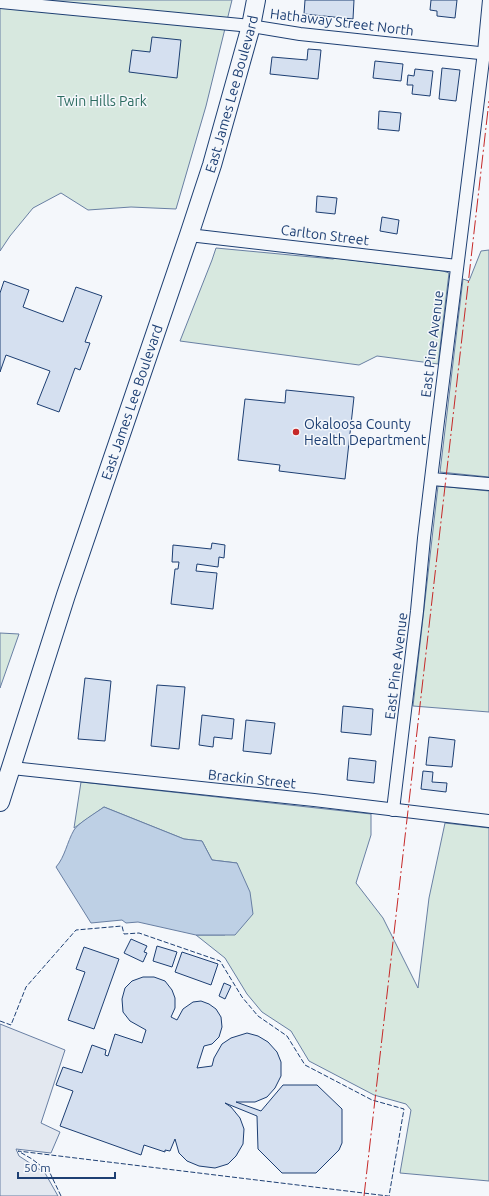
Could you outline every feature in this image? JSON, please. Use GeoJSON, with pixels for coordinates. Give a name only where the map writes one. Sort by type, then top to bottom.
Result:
{"type":"FeatureCollection","features":[{"type":"Feature","properties":{"kind":"main road","name":"East James Lee Boulevard"},"geometry":{"type":"LineString","coordinates":[[0,802],[66,594],[212,165],[251,26],[256,0]]}},
{"type":"Feature","properties":{"kind":"street"},"geometry":{"type":"LineString","coordinates":[[26,5],[44,0]]}},
{"type":"Feature","properties":{"kind":"street","name":"East Pine Avenue"},"geometry":{"type":"LineString","coordinates":[[393,810],[457,266],[486,53],[489,0]]}},
{"type":"Feature","properties":{"kind":"street","name":"Hathaway Street North"},"geometry":{"type":"LineString","coordinates":[[0,2],[251,26],[300,34],[486,53]]}},
{"type":"Feature","properties":{"kind":"street","name":"Carlton Street"},"geometry":{"type":"LineString","coordinates":[[189,235],[457,266]]}},
{"type":"Feature","properties":{"kind":"street"},"geometry":{"type":"LineString","coordinates":[[432,479],[489,484]]}},
{"type":"Feature","properties":{"kind":"street","name":"Brackin Street"},"geometry":{"type":"LineString","coordinates":[[12,768],[489,821]]}},
{"type":"Feature","properties":{"kind":"green space","name":"Twin Hills Park"},"geometry":{"type":"Polygon","coordinates":[[[0,0],[232,0],[206,106],[176,209],[131,207],[88,210],[61,193],[33,208],[0,251],[0,0]]]}},
{"type":"Feature","properties":{"kind":"green space"},"geometry":{"type":"Polygon","coordinates":[[[216,248],[335,258],[443,271],[449,273],[438,364],[377,356],[359,365],[180,341],[216,248]]]}},
{"type":"Feature","properties":{"kind":"green space"},"geometry":{"type":"Polygon","coordinates":[[[489,250],[489,477],[440,472],[463,279],[469,281],[481,251],[489,250]]]}},
{"type":"Feature","properties":{"kind":"green space"},"geometry":{"type":"Polygon","coordinates":[[[438,486],[489,491],[489,712],[413,706],[438,486]]]}},
{"type":"Feature","properties":{"kind":"green space"},"geometry":{"type":"Polygon","coordinates":[[[0,633],[19,634],[0,688],[0,633]]]}},
{"type":"Feature","properties":{"kind":"green space"},"geometry":{"type":"Polygon","coordinates":[[[81,782],[371,814],[371,835],[356,883],[383,918],[418,988],[429,898],[445,823],[489,828],[489,1181],[400,1173],[411,1110],[406,1104],[374,1095],[309,1061],[291,1031],[262,1012],[247,994],[225,958],[196,935],[225,935],[237,863],[212,860],[202,841],[184,839],[104,807],[74,828],[81,782]]]}},
{"type":"Feature","properties":{"kind":"shaded area"},"geometry":{"type":"Polygon","coordinates":[[[0,1024],[65,1050],[41,1123],[60,1132],[51,1153],[16,1149],[19,1156],[45,1173],[58,1196],[0,1196],[0,1024]]]}},
{"type":"Feature","properties":{"kind":"water"},"geometry":{"type":"Polygon","coordinates":[[[104,807],[184,839],[202,841],[212,860],[237,863],[250,892],[253,914],[235,935],[196,935],[138,922],[126,923],[122,920],[91,923],[56,867],[62,859],[76,827],[104,807]]]}},
{"type":"Feature","properties":{"kind":"building"},"geometry":{"type":"Polygon","coordinates":[[[305,0],[354,0],[353,19],[304,14],[305,0]]]}},
{"type":"Feature","properties":{"kind":"building"},"geometry":{"type":"Polygon","coordinates":[[[431,0],[457,0],[455,18],[437,16],[437,11],[430,10],[431,0]]]}},
{"type":"Feature","properties":{"kind":"building"},"geometry":{"type":"Polygon","coordinates":[[[152,37],[181,40],[177,78],[129,72],[132,50],[150,52],[152,37]]]}},
{"type":"Feature","properties":{"kind":"building"},"geometry":{"type":"Polygon","coordinates":[[[308,49],[321,50],[318,79],[270,74],[272,57],[307,60],[308,49]]]}},
{"type":"Feature","properties":{"kind":"building"},"geometry":{"type":"Polygon","coordinates":[[[375,61],[403,64],[401,81],[373,78],[375,61]]]}},
{"type":"Feature","properties":{"kind":"building"},"geometry":{"type":"Polygon","coordinates":[[[442,68],[460,70],[456,101],[439,99],[442,68]]]}},
{"type":"Feature","properties":{"kind":"building"},"geometry":{"type":"Polygon","coordinates":[[[415,69],[433,71],[430,96],[412,94],[413,85],[407,85],[408,75],[414,76],[415,69]]]}},
{"type":"Feature","properties":{"kind":"building"},"geometry":{"type":"Polygon","coordinates":[[[379,111],[401,113],[399,131],[378,129],[379,111]]]}},
{"type":"Feature","properties":{"kind":"building"},"geometry":{"type":"Polygon","coordinates":[[[317,196],[337,198],[335,214],[316,212],[317,196]]]}},
{"type":"Feature","properties":{"kind":"building"},"geometry":{"type":"Polygon","coordinates":[[[382,217],[399,220],[397,234],[380,231],[382,217]]]}},
{"type":"Feature","properties":{"kind":"building"},"geometry":{"type":"Polygon","coordinates":[[[4,281],[29,290],[23,307],[63,322],[76,287],[102,296],[85,342],[90,343],[80,370],[75,368],[59,412],[37,404],[50,371],[6,355],[0,372],[0,293],[4,281]]]}},
{"type":"Feature","properties":{"kind":"building","name":"Okaloosa County Health Department"},"geometry":{"type":"Polygon","coordinates":[[[286,390],[354,397],[345,479],[279,471],[280,465],[238,460],[245,399],[285,403],[286,390]]]}},
{"type":"Feature","properties":{"kind":"building"},"geometry":{"type":"Polygon","coordinates":[[[212,543],[225,545],[224,558],[219,557],[218,567],[197,564],[196,571],[217,573],[213,609],[171,604],[175,569],[178,569],[179,562],[172,562],[173,545],[211,549],[212,543]]]}},
{"type":"Feature","properties":{"kind":"building"},"geometry":{"type":"Polygon","coordinates":[[[85,678],[111,681],[105,741],[78,739],[85,678]]]}},
{"type":"Feature","properties":{"kind":"building"},"geometry":{"type":"Polygon","coordinates":[[[157,685],[185,687],[179,749],[151,746],[157,685]]]}},
{"type":"Feature","properties":{"kind":"building"},"geometry":{"type":"Polygon","coordinates":[[[343,706],[373,709],[371,735],[341,732],[343,706]]]}},
{"type":"Feature","properties":{"kind":"building"},"geometry":{"type":"Polygon","coordinates":[[[202,715],[234,719],[232,739],[214,737],[213,747],[199,745],[202,715]]]}},
{"type":"Feature","properties":{"kind":"building"},"geometry":{"type":"Polygon","coordinates":[[[246,720],[275,723],[271,754],[243,751],[246,720]]]}},
{"type":"Feature","properties":{"kind":"building"},"geometry":{"type":"Polygon","coordinates":[[[429,737],[455,740],[452,767],[426,765],[429,737]]]}},
{"type":"Feature","properties":{"kind":"building"},"geometry":{"type":"Polygon","coordinates":[[[349,758],[376,761],[374,783],[347,780],[349,758]]]}},
{"type":"Feature","properties":{"kind":"building"},"geometry":{"type":"Polygon","coordinates":[[[423,771],[433,772],[432,782],[447,783],[446,792],[421,789],[423,771]]]}},
{"type":"Feature","properties":{"kind":"building"},"geometry":{"type":"Polygon","coordinates":[[[131,939],[147,946],[144,952],[147,953],[143,962],[124,953],[131,939]]]}},
{"type":"Feature","properties":{"kind":"building"},"geometry":{"type":"Polygon","coordinates":[[[157,946],[177,952],[172,967],[153,961],[157,946]]]}},
{"type":"Feature","properties":{"kind":"building"},"geometry":{"type":"Polygon","coordinates":[[[84,947],[119,959],[94,1029],[68,1020],[85,972],[76,969],[84,947]]]}},
{"type":"Feature","properties":{"kind":"building"},"geometry":{"type":"Polygon","coordinates":[[[182,952],[218,964],[211,985],[175,972],[182,952]]]}},
{"type":"Feature","properties":{"kind":"building"},"geometry":{"type":"Polygon","coordinates":[[[143,977],[154,977],[165,981],[172,990],[175,998],[175,1008],[171,1017],[177,1020],[183,1009],[193,1002],[201,1001],[216,1009],[221,1017],[222,1027],[219,1037],[212,1044],[204,1046],[197,1068],[212,1066],[214,1058],[222,1044],[231,1038],[247,1033],[258,1036],[268,1042],[277,1052],[281,1062],[281,1076],[275,1088],[267,1097],[255,1102],[236,1102],[261,1111],[283,1085],[317,1085],[342,1109],[342,1143],[339,1150],[316,1173],[282,1173],[258,1149],[257,1116],[225,1103],[231,1107],[240,1118],[244,1129],[243,1144],[236,1156],[228,1164],[215,1168],[199,1166],[187,1161],[179,1153],[175,1139],[170,1151],[165,1150],[165,1152],[144,1145],[141,1155],[60,1126],[73,1091],[56,1085],[63,1067],[82,1073],[92,1045],[106,1050],[105,1055],[108,1056],[115,1034],[142,1043],[146,1030],[130,1021],[123,1012],[122,999],[125,988],[132,981],[143,977]]]}},
{"type":"Feature","properties":{"kind":"building"},"geometry":{"type":"Polygon","coordinates":[[[224,983],[231,986],[225,999],[219,996],[224,983]]]}},
{"type":"Feature","properties":{"kind":"fence"},"geometry":{"type":"LineString","coordinates":[[0,1021],[11,1025],[26,987],[76,930],[122,926],[124,934],[139,933],[220,961],[242,997],[258,1016],[287,1036],[305,1065],[372,1100],[404,1109],[389,1196]]}},
{"type":"Feature","properties":{"kind":"fence"},"geometry":{"type":"LineString","coordinates":[[61,1196],[50,1173],[32,1159],[18,1151],[388,1196]]}},
{"type":"Feature","properties":{"kind":"power"},"geometry":{"type":"LineString","coordinates":[[364,1196],[489,101]]}},
{"type":"Feature","properties":{"kind":"place","name":"Okaloosa County Health Department"},"geometry":{"type":"Point","coordinates":[296,432]}}]}
